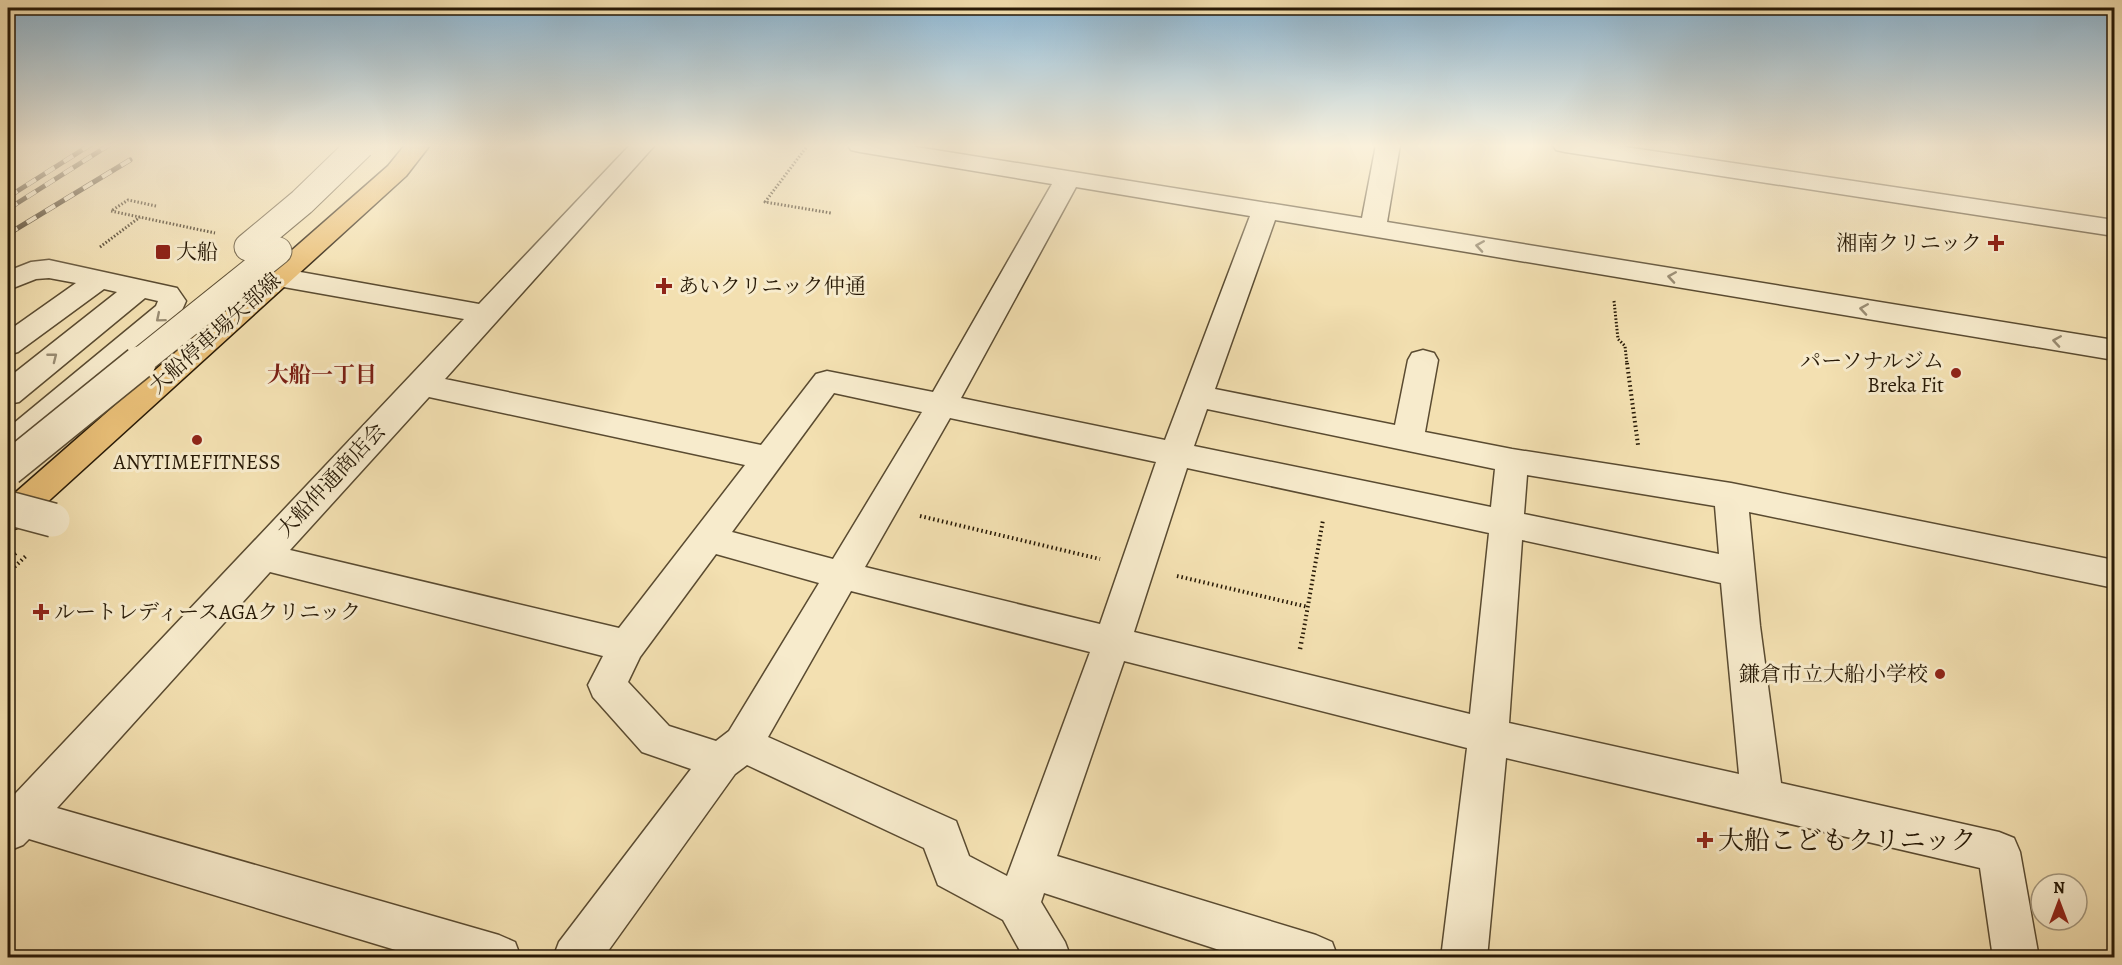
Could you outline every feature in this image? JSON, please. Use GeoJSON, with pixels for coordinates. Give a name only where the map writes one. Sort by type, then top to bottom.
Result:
{"type":"FeatureCollection","features":[{"type":"Feature","properties":{"kind":"main road","name":"大船停車場矢部線"},"geometry":{"type":"LineString","coordinates":[[8,518],[376,190]]}},
{"type":"Feature","properties":{"kind":"street"},"geometry":{"type":"LineString","coordinates":[[8,469],[278,251],[248,247],[314,190]]}},
{"type":"Feature","properties":{"kind":"street","name":"大船仲通商店会"},"geometry":{"type":"LineString","coordinates":[[499,957],[12,820],[601,190]]}},
{"type":"Feature","properties":{"kind":"street"},"geometry":{"type":"LineString","coordinates":[[575,957],[732,752],[842,575],[941,406],[1061,190]]}},
{"type":"Feature","properties":{"kind":"street"},"geometry":{"type":"LineString","coordinates":[[1133,190],[2115,350]]}},
{"type":"Feature","properties":{"kind":"street"},"geometry":{"type":"LineString","coordinates":[[1373,228],[1380,190]]}},
{"type":"Feature","properties":{"kind":"street"},"geometry":{"type":"LineString","coordinates":[[1863,190],[2115,228]]}},
{"type":"Feature","properties":{"kind":"street"},"geometry":{"type":"LineString","coordinates":[[1049,957],[1024,886],[1112,643],[1175,455],[1265,210]]}},
{"type":"Feature","properties":{"kind":"street"},"geometry":{"type":"LineString","coordinates":[[8,281],[31,271],[49,269],[167,294],[172,301],[169,310],[8,445]]}},
{"type":"Feature","properties":{"kind":"street"},"geometry":{"type":"LineString","coordinates":[[8,306],[59,271]]}},
{"type":"Feature","properties":{"kind":"street"},"geometry":{"type":"LineString","coordinates":[[278,277],[485,314]]}},
{"type":"Feature","properties":{"kind":"street"},"geometry":{"type":"LineString","coordinates":[[8,345],[99,280]]}},
{"type":"Feature","properties":{"kind":"street"},"geometry":{"type":"LineString","coordinates":[[8,394],[140,288]]}},
{"type":"Feature","properties":{"kind":"street"},"geometry":{"type":"LineString","coordinates":[[1408,440],[1424,360]]}},
{"type":"Feature","properties":{"kind":"street"},"geometry":{"type":"LineString","coordinates":[[1316,957],[953,870],[941,835],[732,752],[656,740],[607,685],[627,646],[826,381],[1737,572]]}},
{"type":"Feature","properties":{"kind":"street"},"geometry":{"type":"LineString","coordinates":[[419,384],[767,458]]}},
{"type":"Feature","properties":{"kind":"street"},"geometry":{"type":"LineString","coordinates":[[1197,396],[1512,460],[1731,496],[2115,574]]}},
{"type":"Feature","properties":{"kind":"street"},"geometry":{"type":"LineString","coordinates":[[1464,957],[1488,736],[1512,460]]}},
{"type":"Feature","properties":{"kind":"street"},"geometry":{"type":"LineString","coordinates":[[1731,496],[1737,572],[1762,796]]}},
{"type":"Feature","properties":{"kind":"street"},"geometry":{"type":"LineString","coordinates":[[8,508],[53,520]]}},
{"type":"Feature","properties":{"kind":"street"},"geometry":{"type":"LineString","coordinates":[[708,539],[842,575],[1488,736],[1762,796],[1999,852],[2016,957]]}},
{"type":"Feature","properties":{"kind":"street"},"geometry":{"type":"LineString","coordinates":[[260,556],[627,646]]}},
{"type":"Feature","properties":{"kind":"path"},"geometry":{"type":"LineString","coordinates":[[774,190],[765,202],[831,213]]}},
{"type":"Feature","properties":{"kind":"path"},"geometry":{"type":"LineString","coordinates":[[156,206],[128,200],[111,211],[256,241]]}},
{"type":"Feature","properties":{"kind":"path"},"geometry":{"type":"LineString","coordinates":[[1610,267],[1618,339],[1625,346],[1643,482]]}},
{"type":"Feature","properties":{"kind":"path"},"geometry":{"type":"LineString","coordinates":[[1294,687],[1329,487]]}},
{"type":"Feature","properties":{"kind":"path"},"geometry":{"type":"LineString","coordinates":[[881,507],[1308,607]]}},
{"type":"Feature","properties":{"kind":"railway"},"geometry":{"type":"LineString","coordinates":[[8,197],[19,190]]}},
{"type":"Feature","properties":{"kind":"railway"},"geometry":{"type":"LineString","coordinates":[[8,209],[38,190]]}},
{"type":"Feature","properties":{"kind":"railway"},"geometry":{"type":"LineString","coordinates":[[8,234],[80,190]]}},
{"type":"Feature","properties":{"kind":"place","name":"湘南クリニック"},"geometry":{"type":"Point","coordinates":[1996,243]}},
{"type":"Feature","properties":{"kind":"place","name":"大船"},"geometry":{"type":"Point","coordinates":[163,252]}},
{"type":"Feature","properties":{"kind":"place","name":"あいクリニック仲通"},"geometry":{"type":"Point","coordinates":[664,286]}},
{"type":"Feature","properties":{"kind":"place","name":"パーソナルジム Breka Fit"},"geometry":{"type":"Point","coordinates":[1956,373]}},
{"type":"Feature","properties":{"kind":"place","name":"ANYTIMEFITNESS"},"geometry":{"type":"Point","coordinates":[197,440]}},
{"type":"Feature","properties":{"kind":"place","name":"ルートレディースAGAクリニック"},"geometry":{"type":"Point","coordinates":[41,612]}},
{"type":"Feature","properties":{"kind":"place","name":"鎌倉市立大船小学校"},"geometry":{"type":"Point","coordinates":[1940,674]}},
{"type":"Feature","properties":{"kind":"place","name":"大船こどもクリニック"},"geometry":{"type":"Point","coordinates":[1705,840]}},
{"type":"Feature","properties":{"kind":"district","name":"大船一丁目"},"geometry":{"type":"Point","coordinates":[322,375]}}]}
